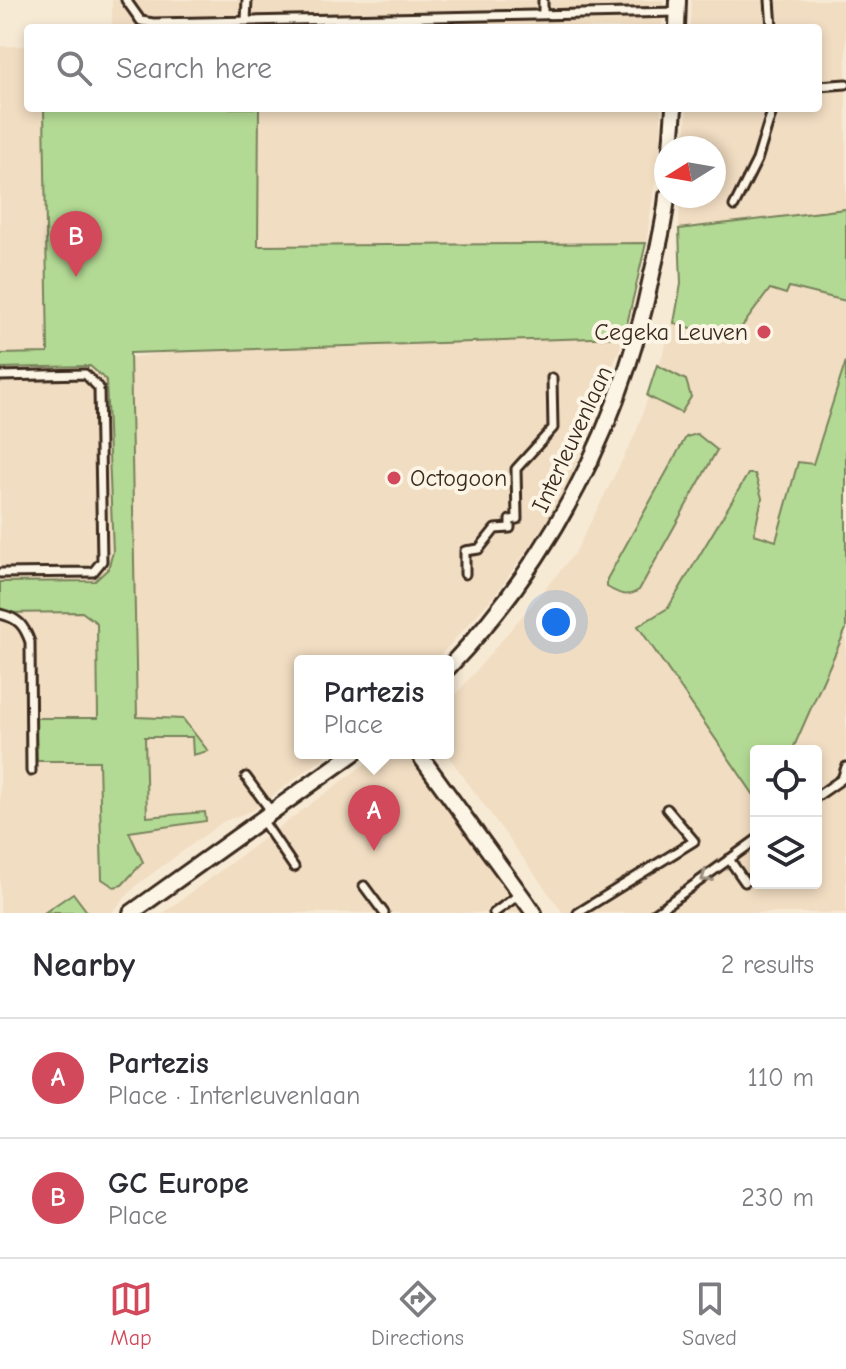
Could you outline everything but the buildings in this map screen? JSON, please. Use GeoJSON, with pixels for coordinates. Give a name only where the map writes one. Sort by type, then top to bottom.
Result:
{"type":"FeatureCollection","features":[{"type":"Feature","properties":{"kind":"street"},"geometry":{"type":"LineString","coordinates":[[672,136],[674,112]]}},
{"type":"Feature","properties":{"kind":"street","name":"Interleuvenlaan"},"geometry":{"type":"LineString","coordinates":[[454,661],[506,604],[534,564],[611,417],[637,347],[665,208]]}},
{"type":"Feature","properties":{"kind":"street"},"geometry":{"type":"LineString","coordinates":[[131,913],[346,759]]}},
{"type":"Feature","properties":{"kind":"street"},"geometry":{"type":"LineString","coordinates":[[422,759],[534,913]]}},
{"type":"Feature","properties":{"kind":"lane"},"geometry":{"type":"LineString","coordinates":[[126,0],[141,21],[153,23],[543,14],[678,6]]}},
{"type":"Feature","properties":{"kind":"lane"},"geometry":{"type":"LineString","coordinates":[[246,21],[247,0]]}},
{"type":"Feature","properties":{"kind":"lane"},"geometry":{"type":"LineString","coordinates":[[543,0],[543,14]]}},
{"type":"Feature","properties":{"kind":"lane"},"geometry":{"type":"LineString","coordinates":[[770,0],[772,24]]}},
{"type":"Feature","properties":{"kind":"lane"},"geometry":{"type":"LineString","coordinates":[[822,86],[846,84]]}},
{"type":"Feature","properties":{"kind":"lane"},"geometry":{"type":"LineString","coordinates":[[734,206],[757,160],[772,112]]}},
{"type":"Feature","properties":{"kind":"lane"},"geometry":{"type":"LineString","coordinates":[[0,376],[85,374],[99,388],[102,561],[93,572],[0,573]]}},
{"type":"Feature","properties":{"kind":"lane"},"geometry":{"type":"LineString","coordinates":[[465,574],[465,551],[479,549],[495,529],[510,528],[510,520],[517,519],[516,469],[553,428],[552,378]]}},
{"type":"Feature","properties":{"kind":"lane"},"geometry":{"type":"LineString","coordinates":[[0,614],[15,617],[25,628],[30,642],[31,771]]}},
{"type":"Feature","properties":{"kind":"lane"},"geometry":{"type":"LineString","coordinates":[[822,793],[842,779],[846,767]]}},
{"type":"Feature","properties":{"kind":"lane"},"geometry":{"type":"LineString","coordinates":[[246,777],[294,867]]}},
{"type":"Feature","properties":{"kind":"lane"},"geometry":{"type":"LineString","coordinates":[[578,913],[694,841],[667,809]]}},
{"type":"Feature","properties":{"kind":"lane"},"geometry":{"type":"LineString","coordinates":[[655,913],[750,844]]}},
{"type":"Feature","properties":{"kind":"lane"},"geometry":{"type":"LineString","coordinates":[[729,859],[745,882]]}},
{"type":"Feature","properties":{"kind":"lane"},"geometry":{"type":"LineString","coordinates":[[364,886],[384,913]]}},
{"type":"Feature","properties":{"kind":"lane"},"geometry":{"type":"LineString","coordinates":[[494,913],[520,894]]}},
{"type":"Feature","properties":{"kind":"shaded area"},"geometry":{"type":"Polygon","coordinates":[[[112,0],[663,0],[662,24],[112,24],[112,0]]]}},
{"type":"Feature","properties":{"kind":"shaded area"},"geometry":{"type":"Polygon","coordinates":[[[691,0],[846,0],[846,209],[679,229],[680,208],[726,208],[726,136],[686,136],[687,112],[822,112],[822,24],[690,24],[691,0]]]}},
{"type":"Feature","properties":{"kind":"shaded area"},"geometry":{"type":"Polygon","coordinates":[[[0,46],[24,46],[24,112],[44,112],[48,354],[0,354],[0,46]]]}},
{"type":"Feature","properties":{"kind":"shaded area"},"geometry":{"type":"Polygon","coordinates":[[[259,112],[661,112],[661,136],[654,136],[654,190],[646,243],[257,246],[259,112]]]}},
{"type":"Feature","properties":{"kind":"shaded area"},"geometry":{"type":"Polygon","coordinates":[[[846,258],[846,913],[563,913],[450,759],[454,759],[454,697],[575,553],[635,435],[673,324],[681,284],[846,258]]]}},
{"type":"Feature","properties":{"kind":"shaded area"},"geometry":{"type":"Polygon","coordinates":[[[624,337],[569,481],[540,532],[495,595],[440,655],[294,655],[294,759],[322,759],[252,811],[224,821],[138,884],[111,913],[0,913],[0,598],[121,596],[117,359],[170,352],[624,337]]]}},
{"type":"Feature","properties":{"kind":"shaded area"},"geometry":{"type":"Polygon","coordinates":[[[90,366],[106,380],[113,552],[108,569],[95,581],[0,582],[0,368],[90,366]]]}},
{"type":"Feature","properties":{"kind":"shaded area"},"geometry":{"type":"Polygon","coordinates":[[[372,759],[422,759],[534,913],[163,913],[372,759]]]}},
{"type":"Feature","properties":{"kind":"green space"},"geometry":{"type":"Polygon","coordinates":[[[44,112],[259,112],[258,246],[646,243],[624,337],[130,353],[137,717],[183,719],[208,751],[193,755],[192,737],[145,737],[147,817],[205,812],[206,821],[129,832],[143,862],[122,885],[114,887],[102,879],[99,761],[37,761],[35,718],[98,718],[97,623],[82,612],[0,613],[0,582],[95,581],[108,569],[113,552],[106,380],[90,366],[0,368],[0,354],[48,353],[44,112]]]}},
{"type":"Feature","properties":{"kind":"green space"},"geometry":{"type":"Polygon","coordinates":[[[846,209],[846,301],[789,287],[786,294],[770,289],[741,328],[736,341],[674,323],[681,284],[679,229],[846,209]]]}},
{"type":"Feature","properties":{"kind":"green space"},"geometry":{"type":"Polygon","coordinates":[[[846,361],[846,629],[795,745],[750,745],[750,789],[638,626],[668,608],[748,474],[755,474],[762,498],[754,534],[776,541],[798,462],[813,464],[846,361]]]}},
{"type":"Feature","properties":{"kind":"green space"},"geometry":{"type":"Polygon","coordinates":[[[657,365],[686,380],[691,397],[681,413],[647,396],[657,365]]]}},
{"type":"Feature","properties":{"kind":"green space"},"geometry":{"type":"Polygon","coordinates":[[[697,434],[717,450],[639,590],[627,594],[607,587],[607,579],[686,437],[697,434]]]}},
{"type":"Feature","properties":{"kind":"green space"},"geometry":{"type":"Polygon","coordinates":[[[73,893],[88,913],[44,913],[73,893]]]}},
{"type":"Feature","properties":{"kind":"place","name":"GC Europe"},"geometry":{"type":"Point","coordinates":[76,277]}},
{"type":"Feature","properties":{"kind":"place","name":"Cegeka Leuven"},"geometry":{"type":"Point","coordinates":[764,332]}},
{"type":"Feature","properties":{"kind":"place","name":"Octogoon"},"geometry":{"type":"Point","coordinates":[394,478]}},
{"type":"Feature","properties":{"kind":"place","name":"Partezis"},"geometry":{"type":"Point","coordinates":[374,851]}}]}
